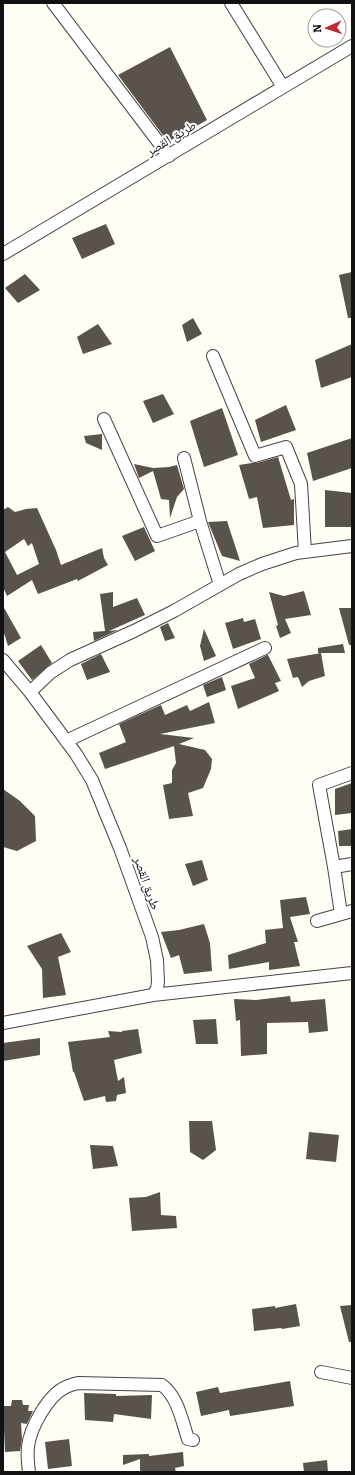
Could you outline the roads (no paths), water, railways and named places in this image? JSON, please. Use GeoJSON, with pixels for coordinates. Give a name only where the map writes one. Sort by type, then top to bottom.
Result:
{"type":"FeatureCollection","features":[{"type":"Feature","properties":{"kind":"street"},"geometry":{"type":"LineString","coordinates":[[53,3],[169,156]]}},
{"type":"Feature","properties":{"kind":"street"},"geometry":{"type":"LineString","coordinates":[[231,3],[283,87]]}},
{"type":"Feature","properties":{"kind":"street","name":"طريق القصر"},"geometry":{"type":"LineString","coordinates":[[3,254],[352,46]]}},
{"type":"Feature","properties":{"kind":"street"},"geometry":{"type":"LineString","coordinates":[[213,356],[255,456],[286,447],[301,484],[305,552]]}},
{"type":"Feature","properties":{"kind":"street"},"geometry":{"type":"LineString","coordinates":[[104,419],[157,536],[200,522]]}},
{"type":"Feature","properties":{"kind":"street"},"geometry":{"type":"LineString","coordinates":[[184,458],[200,522],[220,585]]}},
{"type":"Feature","properties":{"kind":"street"},"geometry":{"type":"LineString","coordinates":[[30,692],[50,673],[70,660],[141,628],[238,574],[262,564],[296,553],[352,546]]}},
{"type":"Feature","properties":{"kind":"street"},"geometry":{"type":"LineString","coordinates":[[66,741],[265,648]]}},
{"type":"Feature","properties":{"kind":"street","name":"طريق القصر"},"geometry":{"type":"LineString","coordinates":[[3,660],[30,692],[66,741],[92,780],[120,848],[152,937],[157,960],[158,982],[153,995]]}},
{"type":"Feature","properties":{"kind":"street"},"geometry":{"type":"LineString","coordinates":[[317,921],[347,912],[334,867],[319,785],[352,773]]}},
{"type":"Feature","properties":{"kind":"street"},"geometry":{"type":"LineString","coordinates":[[334,867],[352,864]]}},
{"type":"Feature","properties":{"kind":"street"},"geometry":{"type":"LineString","coordinates":[[3,1023],[153,995],[352,973]]}},
{"type":"Feature","properties":{"kind":"street"},"geometry":{"type":"LineString","coordinates":[[321,1372],[352,1378]]}},
{"type":"Feature","properties":{"kind":"street"},"geometry":{"type":"LineString","coordinates":[[29,1472],[28,1447],[31,1431],[39,1416],[51,1400],[65,1387],[78,1383],[162,1385],[169,1390],[174,1399],[188,1439],[193,1440]]}}]}
